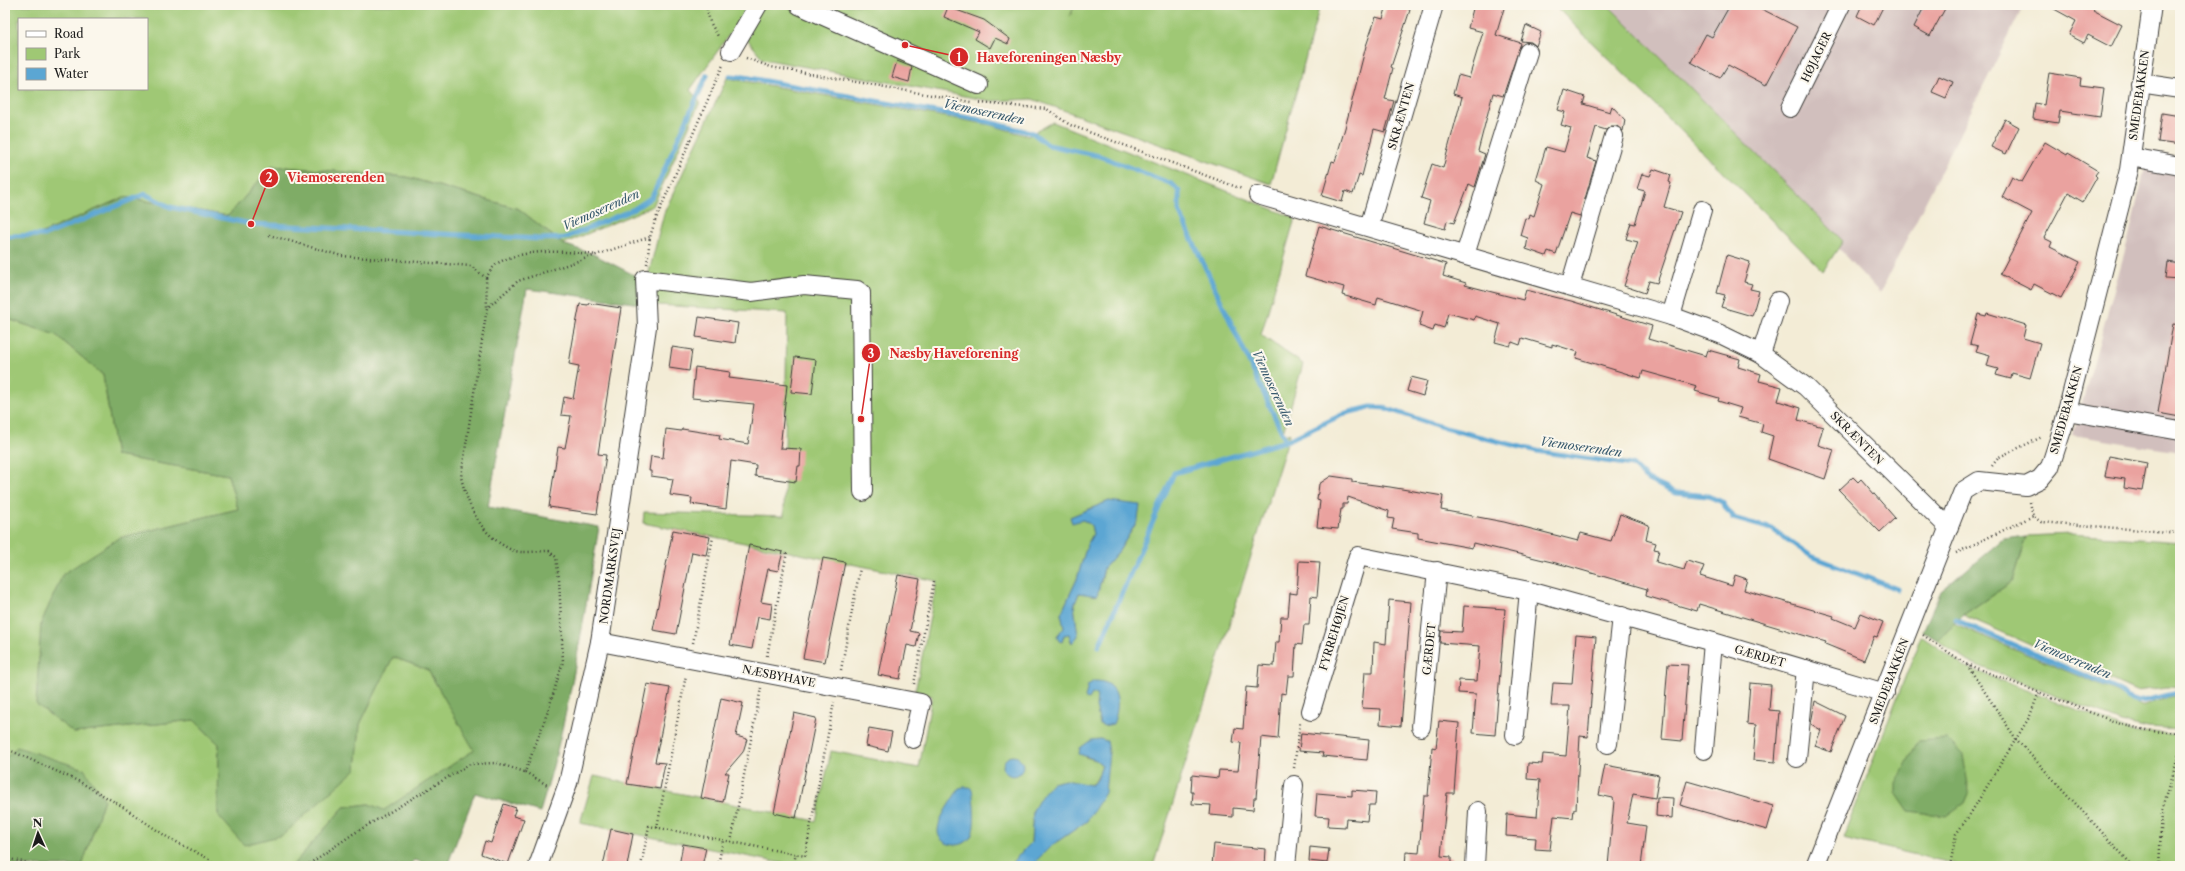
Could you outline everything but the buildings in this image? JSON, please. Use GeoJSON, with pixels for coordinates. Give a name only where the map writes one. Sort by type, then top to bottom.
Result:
{"type":"FeatureCollection","features":[{"type":"Feature","properties":{"kind":"street"},"geometry":{"type":"LineString","coordinates":[[731,51],[758,5]]}},
{"type":"Feature","properties":{"kind":"street"},"geometry":{"type":"LineString","coordinates":[[799,5],[979,85]]}},
{"type":"Feature","properties":{"kind":"street","name":"SKRÆNTEN"},"geometry":{"type":"LineString","coordinates":[[1369,227],[1434,5]]}},
{"type":"Feature","properties":{"kind":"street","name":"HØJAGER"},"geometry":{"type":"LineString","coordinates":[[1790,108],[1841,5]]}},
{"type":"Feature","properties":{"kind":"street","name":"SMEDEBAKKEN"},"geometry":{"type":"LineString","coordinates":[[2026,486],[2040,479],[2050,467],[2065,419],[2131,157],[2140,83],[2152,5]]}},
{"type":"Feature","properties":{"kind":"street"},"geometry":{"type":"LineString","coordinates":[[1465,255],[1528,52]]}},
{"type":"Feature","properties":{"kind":"street"},"geometry":{"type":"LineString","coordinates":[[2140,83],[2180,90]]}},
{"type":"Feature","properties":{"kind":"street"},"geometry":{"type":"LineString","coordinates":[[1570,286],[1614,136]]}},
{"type":"Feature","properties":{"kind":"street"},"geometry":{"type":"LineString","coordinates":[[2131,157],[2180,166]]}},
{"type":"Feature","properties":{"kind":"street","name":"SKRÆNTEN"},"geometry":{"type":"LineString","coordinates":[[1258,194],[1671,316],[1720,334],[1761,354],[1806,388],[1949,528]]}},
{"type":"Feature","properties":{"kind":"street"},"geometry":{"type":"LineString","coordinates":[[1671,316],[1702,210]]}},
{"type":"Feature","properties":{"kind":"street"},"geometry":{"type":"LineString","coordinates":[[645,280],[751,292],[804,285],[857,290],[861,294],[863,492]]}},
{"type":"Feature","properties":{"kind":"street","name":"NORDMARKSVEJ"},"geometry":{"type":"LineString","coordinates":[[538,866],[564,794],[600,642],[647,328],[645,280]]}},
{"type":"Feature","properties":{"kind":"street"},"geometry":{"type":"LineString","coordinates":[[1761,354],[1778,301]]}},
{"type":"Feature","properties":{"kind":"street"},"geometry":{"type":"LineString","coordinates":[[2065,419],[2180,431]]}},
{"type":"Feature","properties":{"kind":"street"},"geometry":{"type":"LineString","coordinates":[[1979,481],[2026,486]]}},
{"type":"Feature","properties":{"kind":"street","name":"SMEDEBAKKEN"},"geometry":{"type":"LineString","coordinates":[[1815,866],[1964,491],[1979,481]]}},
{"type":"Feature","properties":{"kind":"street","name":"GÆRDET"},"geometry":{"type":"LineString","coordinates":[[1358,556],[1529,591],[1713,642],[1885,693]]}},
{"type":"Feature","properties":{"kind":"street","name":"FYRREHØJEN"},"geometry":{"type":"LineString","coordinates":[[1311,711],[1358,556]]}},
{"type":"Feature","properties":{"kind":"street","name":"GÆRDET"},"geometry":{"type":"LineString","coordinates":[[1421,727],[1437,571]]}},
{"type":"Feature","properties":{"kind":"street"},"geometry":{"type":"LineString","coordinates":[[1515,735],[1529,591]]}},
{"type":"Feature","properties":{"kind":"street"},"geometry":{"type":"LineString","coordinates":[[1608,744],[1622,616]]}},
{"type":"Feature","properties":{"kind":"street","name":"NÆSBYHAVE"},"geometry":{"type":"LineString","coordinates":[[600,642],[911,701]]}},
{"type":"Feature","properties":{"kind":"street"},"geometry":{"type":"LineString","coordinates":[[1704,750],[1713,642]]}},
{"type":"Feature","properties":{"kind":"street"},"geometry":{"type":"LineString","coordinates":[[1797,758],[1806,669]]}},
{"type":"Feature","properties":{"kind":"street"},"geometry":{"type":"LineString","coordinates":[[911,701],[921,703],[913,739]]}},
{"type":"Feature","properties":{"kind":"street"},"geometry":{"type":"LineString","coordinates":[[1286,866],[1294,784]]}},
{"type":"Feature","properties":{"kind":"street"},"geometry":{"type":"LineString","coordinates":[[1475,866],[1478,811]]}},
{"type":"Feature","properties":{"kind":"path"},"geometry":{"type":"LineString","coordinates":[[706,5],[710,22],[716,34],[731,51],[771,67],[998,106],[1047,109],[1070,125],[1258,194]]}},
{"type":"Feature","properties":{"kind":"path"},"geometry":{"type":"LineString","coordinates":[[645,280],[650,237],[655,220],[722,67],[731,51]]}},
{"type":"Feature","properties":{"kind":"path"},"geometry":{"type":"LineString","coordinates":[[269,236],[342,256],[471,266],[486,278]]}},
{"type":"Feature","properties":{"kind":"path"},"geometry":{"type":"LineString","coordinates":[[487,308],[518,281],[650,237]]}},
{"type":"Feature","properties":{"kind":"path"},"geometry":{"type":"LineString","coordinates":[[525,772],[547,714],[563,662],[559,579],[556,557],[548,551],[513,550],[493,538],[479,524],[464,492],[461,477],[487,308],[486,278],[497,264],[520,255],[568,251],[598,255]]}},
{"type":"Feature","properties":{"kind":"path"},"geometry":{"type":"LineString","coordinates":[[1979,481],[1999,458],[2065,419]]}},
{"type":"Feature","properties":{"kind":"path"},"geometry":{"type":"LineString","coordinates":[[2026,486],[2033,516],[2041,522],[2180,534]]}},
{"type":"Feature","properties":{"kind":"path"},"geometry":{"type":"LineString","coordinates":[[1934,564],[2033,516]]}},
{"type":"Feature","properties":{"kind":"path"},"geometry":{"type":"LineString","coordinates":[[656,828],[713,537]]}},
{"type":"Feature","properties":{"kind":"path"},"geometry":{"type":"LineString","coordinates":[[731,842],[787,552]]}},
{"type":"Feature","properties":{"kind":"path"},"geometry":{"type":"LineString","coordinates":[[641,866],[649,826],[805,856],[860,568]]}},
{"type":"Feature","properties":{"kind":"path"},"geometry":{"type":"LineString","coordinates":[[911,701],[934,581]]}},
{"type":"Feature","properties":{"kind":"path"},"geometry":{"type":"LineString","coordinates":[[1910,626],[1966,664],[2123,725],[2152,731],[2180,733]]}},
{"type":"Feature","properties":{"kind":"path"},"geometry":{"type":"LineString","coordinates":[[1966,664],[2016,739],[2133,866]]}},
{"type":"Feature","properties":{"kind":"path"},"geometry":{"type":"LineString","coordinates":[[1950,866],[1956,834],[1969,816],[2030,716],[2038,692]]}},
{"type":"Feature","properties":{"kind":"path"},"geometry":{"type":"LineString","coordinates":[[1294,784],[1294,762],[1300,721],[1311,711]]}},
{"type":"Feature","properties":{"kind":"path"},"geometry":{"type":"LineString","coordinates":[[5,748],[78,781],[120,805],[167,837],[209,859],[216,866]]}},
{"type":"Feature","properties":{"kind":"path"},"geometry":{"type":"LineString","coordinates":[[2159,866],[2162,812],[2180,750]]}},
{"type":"Feature","properties":{"kind":"path"},"geometry":{"type":"LineString","coordinates":[[306,866],[354,834],[470,764],[497,763],[525,772],[564,794]]}},
{"type":"Feature","properties":{"kind":"path"},"geometry":{"type":"LineString","coordinates":[[718,866],[723,840]]}},
{"type":"Feature","properties":{"kind":"path"},"geometry":{"type":"LineString","coordinates":[[793,866],[796,854]]}},
{"type":"Feature","properties":{"kind":"path"},"geometry":{"type":"LineString","coordinates":[[5,858],[41,866]]}},
{"type":"Feature","properties":{"kind":"shaded area"},"geometry":{"type":"Polygon","coordinates":[[[1609,5],[2024,5],[1880,293],[1609,5]]]}},
{"type":"Feature","properties":{"kind":"shaded area"},"geometry":{"type":"Polygon","coordinates":[[[2149,151],[2180,157],[2180,452],[2073,435],[2128,240],[2149,151]]]}},
{"type":"Feature","properties":{"kind":"green space"},"geometry":{"type":"Polygon","coordinates":[[[5,5],[1320,5],[1271,184],[1032,99],[991,101],[763,59],[736,25],[690,90],[700,102],[653,206],[563,244],[519,209],[407,177],[272,166],[228,216],[124,197],[33,237],[5,238],[5,5]]]}},
{"type":"Feature","properties":{"kind":"green space"},"geometry":{"type":"Polygon","coordinates":[[[1554,5],[1608,5],[1843,241],[1823,271],[1554,5]]]}},
{"type":"Feature","properties":{"kind":"green space"},"geometry":{"type":"Polygon","coordinates":[[[727,78],[991,125],[1028,136],[1053,122],[1295,218],[1261,335],[1303,364],[1282,436],[1290,433],[1153,866],[1031,866],[1051,846],[1087,821],[1109,752],[1085,757],[1096,760],[1102,765],[1093,783],[1085,785],[1065,780],[1033,810],[1031,843],[1013,861],[1014,866],[796,866],[580,823],[594,776],[816,821],[831,751],[919,768],[932,696],[915,692],[937,581],[643,523],[644,512],[784,516],[787,313],[641,304],[664,213],[727,78]],[[1109,501],[1070,517],[1083,520],[1091,525],[1093,534],[1087,545],[1077,579],[1061,614],[1064,627],[1057,636],[1062,642],[1064,635],[1069,634],[1071,642],[1078,636],[1074,606],[1079,593],[1101,583],[1104,568],[1119,551],[1138,520],[1109,501]]]}},
{"type":"Feature","properties":{"kind":"green space"},"geometry":{"type":"Polygon","coordinates":[[[272,166],[407,177],[519,209],[563,244],[593,254],[640,278],[641,304],[527,289],[488,507],[599,527],[567,706],[540,812],[475,793],[447,866],[436,866],[414,860],[409,866],[292,866],[344,807],[369,804],[384,810],[474,750],[428,670],[393,657],[360,724],[356,769],[283,835],[244,845],[218,815],[219,744],[194,720],[74,733],[36,704],[41,623],[63,574],[119,538],[238,509],[228,475],[116,456],[103,375],[56,335],[5,318],[5,238],[33,237],[124,197],[228,216],[272,166]]]}},
{"type":"Feature","properties":{"kind":"green space"},"geometry":{"type":"Polygon","coordinates":[[[5,318],[56,335],[103,375],[116,456],[228,475],[238,509],[119,538],[74,733],[194,720],[219,744],[218,815],[356,769],[360,724],[393,657],[428,670],[475,750],[384,811],[369,804],[344,807],[292,866],[82,866],[104,799],[5,758],[5,318]]]}},
{"type":"Feature","properties":{"kind":"green space"},"geometry":{"type":"Polygon","coordinates":[[[2071,534],[2180,542],[2180,688],[2167,687],[2136,691],[1963,615],[2013,581],[2027,536],[2071,534]]]}},
{"type":"Feature","properties":{"kind":"green space"},"geometry":{"type":"Polygon","coordinates":[[[2027,536],[2013,581],[1963,615],[1937,640],[1923,631],[1941,591],[2003,539],[2027,536]]]}},
{"type":"Feature","properties":{"kind":"green space"},"geometry":{"type":"Polygon","coordinates":[[[1953,623],[2116,692],[2140,706],[2173,697],[2180,698],[2180,730],[2148,728],[2122,722],[1969,662],[1937,640],[1953,623]]]}},
{"type":"Feature","properties":{"kind":"green space"},"geometry":{"type":"Polygon","coordinates":[[[1921,636],[1964,666],[2131,731],[2180,736],[2180,866],[1964,866],[1843,838],[1921,636]]]}},
{"type":"Feature","properties":{"kind":"green space"},"geometry":{"type":"Polygon","coordinates":[[[1947,739],[1963,755],[1969,791],[1964,803],[1946,816],[1909,811],[1896,792],[1896,784],[1918,741],[1947,739]]]}},
{"type":"Feature","properties":{"kind":"green space"},"geometry":{"type":"Polygon","coordinates":[[[17,747],[84,769],[104,799],[82,866],[5,866],[5,758],[17,747]]]}},
{"type":"Feature","properties":{"kind":"water"},"geometry":{"type":"Polygon","coordinates":[[[1109,501],[1140,505],[1138,520],[1119,551],[1104,568],[1097,596],[1079,593],[1074,606],[1078,636],[1072,643],[1069,634],[1064,635],[1062,642],[1059,641],[1057,636],[1064,627],[1061,614],[1077,579],[1087,545],[1093,534],[1091,525],[1083,520],[1072,523],[1070,517],[1109,501]]]}},
{"type":"Feature","properties":{"kind":"water"},"geometry":{"type":"Polygon","coordinates":[[[1094,681],[1103,682],[1114,689],[1117,709],[1113,724],[1104,726],[1100,724],[1096,707],[1097,694],[1092,694],[1089,699],[1085,698],[1088,685],[1094,681]]]}},
{"type":"Feature","properties":{"kind":"water"},"geometry":{"type":"Polygon","coordinates":[[[1100,739],[1107,741],[1109,752],[1105,793],[1087,821],[1051,846],[1031,866],[1014,866],[1013,861],[1031,843],[1033,810],[1042,795],[1052,783],[1065,780],[1091,785],[1097,780],[1102,765],[1096,760],[1079,754],[1080,748],[1091,740],[1100,739]]]}},
{"type":"Feature","properties":{"kind":"water"},"geometry":{"type":"Polygon","coordinates":[[[1013,756],[1020,759],[1023,766],[1020,773],[1013,776],[1006,773],[1003,766],[1006,759],[1013,756]]]}},
{"type":"Feature","properties":{"kind":"water"},"geometry":{"type":"Polygon","coordinates":[[[969,787],[972,789],[974,829],[970,838],[966,842],[956,845],[946,843],[941,840],[939,835],[939,825],[943,814],[959,788],[969,787]]]}},
{"type":"Feature","properties":{"kind":"waterway","name":"Viemoserenden"},"geometry":{"type":"LineString","coordinates":[[5,236],[46,235],[145,194],[170,207],[251,224],[540,239],[565,238],[634,209],[652,197],[707,75]]}},
{"type":"Feature","properties":{"kind":"waterway","name":"Viemoserenden"},"geometry":{"type":"LineString","coordinates":[[730,76],[744,77],[980,120],[1033,133],[1048,145],[1100,156],[1172,184],[1179,191],[1179,211],[1286,441],[1346,413],[1371,407],[1385,408],[1445,428],[1537,451],[1632,465],[1648,480],[1676,493],[1708,496],[1722,502],[1733,518],[1772,529],[1811,556],[1897,589]]}},
{"type":"Feature","properties":{"kind":"waterway"},"geometry":{"type":"LineString","coordinates":[[1099,646],[1174,473],[1286,441]]}},
{"type":"Feature","properties":{"kind":"waterway","name":"Viemoserenden"},"geometry":{"type":"LineString","coordinates":[[1956,620],[2120,691],[2133,701],[2137,702],[2180,693]]}},
{"type":"Feature","properties":{"kind":"waterway"},"geometry":{"type":"LineString","coordinates":[[1035,863],[1044,866]]}},
{"type":"Feature","properties":{"kind":"place","name":"Haveforeningen Næsby"},"geometry":{"type":"Point","coordinates":[905,45]}},
{"type":"Feature","properties":{"kind":"place","name":"Viemoserenden"},"geometry":{"type":"Point","coordinates":[251,224]}},
{"type":"Feature","properties":{"kind":"place","name":"Næsby Haveforening"},"geometry":{"type":"Point","coordinates":[861,419]}}]}
